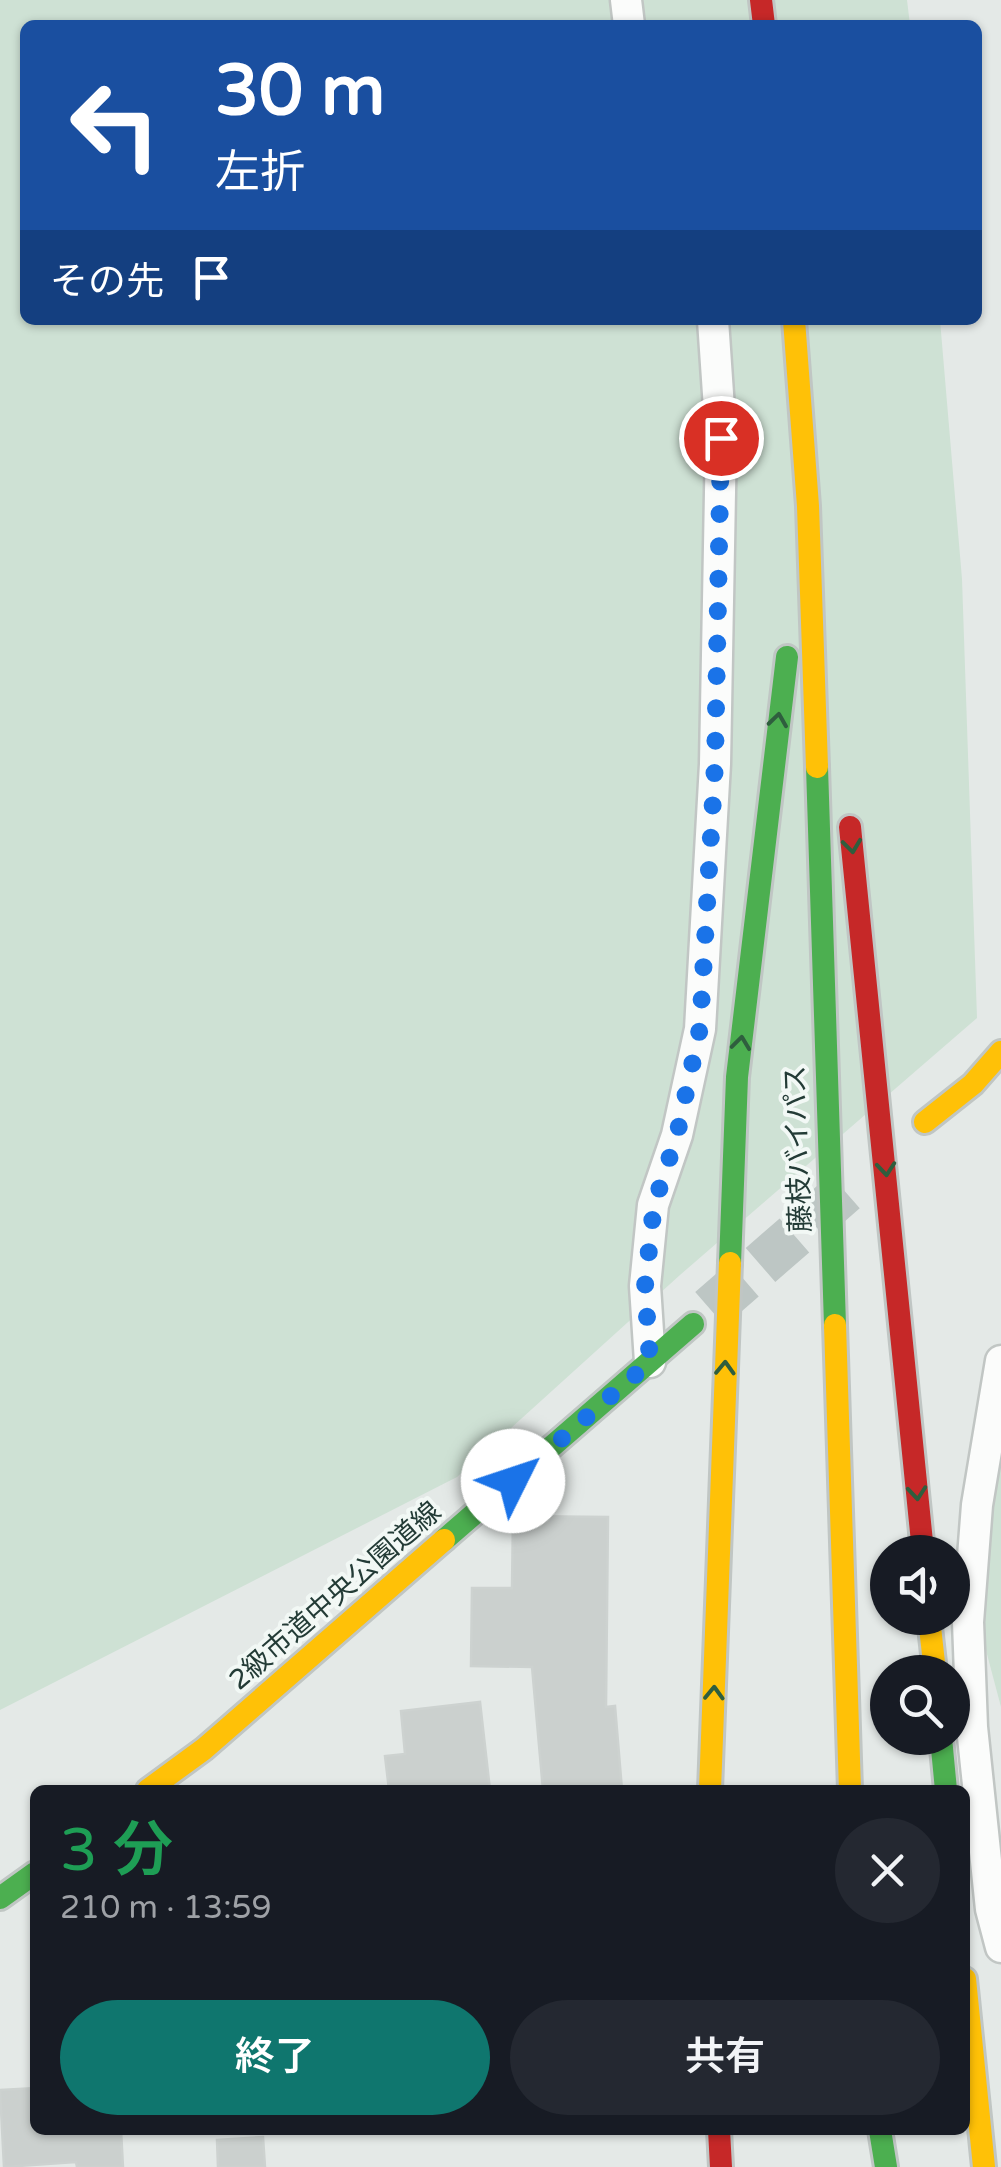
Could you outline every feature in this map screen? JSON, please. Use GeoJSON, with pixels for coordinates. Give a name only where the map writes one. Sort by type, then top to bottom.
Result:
{"type":"FeatureCollection","features":[{"type":"Feature","properties":{"kind":"main road"},"geometry":{"type":"LineString","coordinates":[[794,325],[808,506],[840,745]]}},
{"type":"Feature","properties":{"kind":"main road"},"geometry":{"type":"LineString","coordinates":[[710,1785],[737,1077],[808,506]]}},
{"type":"Feature","properties":{"kind":"main road","name":"藤枝バイパス"},"geometry":{"type":"LineString","coordinates":[[808,506],[850,1785]]}},
{"type":"Feature","properties":{"kind":"main road"},"geometry":{"type":"LineString","coordinates":[[847,800],[921,1535]]}},
{"type":"Feature","properties":{"kind":"main road"},"geometry":{"type":"LineString","coordinates":[[924,1122],[973,1084],[1001,1052]]}},
{"type":"Feature","properties":{"kind":"main road","name":"2級市道中央公園道線"},"geometry":{"type":"LineString","coordinates":[[155,1785],[204,1749],[693,1324]]}},
{"type":"Feature","properties":{"kind":"main road"},"geometry":{"type":"LineString","coordinates":[[943,1755],[946,1785]]}},
{"type":"Feature","properties":{"kind":"main road"},"geometry":{"type":"LineString","coordinates":[[0,1898],[30,1877]]}},
{"type":"Feature","properties":{"kind":"main road"},"geometry":{"type":"LineString","coordinates":[[970,2028],[984,2167]]}},
{"type":"Feature","properties":{"kind":"main road"},"geometry":{"type":"LineString","coordinates":[[719,2135],[721,2167]]}},
{"type":"Feature","properties":{"kind":"main road"},"geometry":{"type":"LineString","coordinates":[[881,2135],[886,2167]]}},
{"type":"Feature","properties":{"kind":"street"},"geometry":{"type":"LineString","coordinates":[[650,1362],[645,1286],[654,1205],[677,1135],[700,1028],[715,764],[720,494],[713,325]]}},
{"type":"Feature","properties":{"kind":"street"},"geometry":{"type":"LineString","coordinates":[[1001,1360],[976,1505],[968,1622],[972,1726],[992,1909],[1001,1947]]}},
{"type":"Feature","properties":{"kind":"green space"},"geometry":{"type":"Polygon","coordinates":[[[0,0],[907,0],[909,20],[20,20],[20,325],[940,325],[962,579],[977,1018],[680,1275],[457,1477],[0,1710],[0,0]]]}},
{"type":"Feature","properties":{"kind":"green space"},"geometry":{"type":"Polygon","coordinates":[[[1001,1448],[1001,1707],[970,1590],[1001,1448]]]}},
{"type":"Feature","properties":{"kind":"building"},"geometry":{"type":"Polygon","coordinates":[[[513,1516],[608,1517],[606,1707],[615,1706],[622,1785],[543,1785],[532,1667],[471,1666],[472,1588],[512,1588],[513,1516]]]}},
{"type":"Feature","properties":{"kind":"building"},"geometry":{"type":"Polygon","coordinates":[[[480,1702],[489,1785],[388,1785],[385,1756],[405,1754],[401,1711],[480,1702]]]}},
{"type":"Feature","properties":{"kind":"building"},"geometry":{"type":"Polygon","coordinates":[[[30,2088],[30,2135],[121,2135],[123,2167],[77,2167],[76,2162],[4,2167],[0,2090],[30,2088]]]}},
{"type":"Feature","properties":{"kind":"building"},"geometry":{"type":"Polygon","coordinates":[[[263,2137],[265,2167],[218,2167],[217,2140],[263,2137]]]}},
{"type":"Feature","properties":{"kind":"tunnel"},"geometry":{"type":"LineString","coordinates":[[710,1309],[850,1187]]}},
{"type":"Feature","properties":{"kind":"traffic: fast"},"geometry":{"type":"LineString","coordinates":[[730,1263],[737,1077],[787,657]]}},
{"type":"Feature","properties":{"kind":"traffic: fast"},"geometry":{"type":"LineString","coordinates":[[817,767],[835,1325]]}},
{"type":"Feature","properties":{"kind":"traffic: fast"},"geometry":{"type":"LineString","coordinates":[[444,1540],[693,1324]]}},
{"type":"Feature","properties":{"kind":"traffic: fast"},"geometry":{"type":"LineString","coordinates":[[943,1755],[946,1785]]}},
{"type":"Feature","properties":{"kind":"traffic: fast"},"geometry":{"type":"LineString","coordinates":[[0,1898],[30,1877]]}},
{"type":"Feature","properties":{"kind":"traffic: fast"},"geometry":{"type":"LineString","coordinates":[[881,2135],[886,2167]]}},
{"type":"Feature","properties":{"kind":"traffic: slow"},"geometry":{"type":"LineString","coordinates":[[794,325],[808,506],[817,767]]}},
{"type":"Feature","properties":{"kind":"traffic: slow"},"geometry":{"type":"LineString","coordinates":[[925,1122],[973,1084],[1001,1052]]}},
{"type":"Feature","properties":{"kind":"traffic: slow"},"geometry":{"type":"LineString","coordinates":[[710,1785],[730,1263]]}},
{"type":"Feature","properties":{"kind":"traffic: slow"},"geometry":{"type":"LineString","coordinates":[[835,1325],[850,1785]]}},
{"type":"Feature","properties":{"kind":"traffic: slow"},"geometry":{"type":"LineString","coordinates":[[155,1785],[204,1749],[444,1540]]}},
{"type":"Feature","properties":{"kind":"traffic: slow"},"geometry":{"type":"LineString","coordinates":[[931,1635],[933,1655]]}},
{"type":"Feature","properties":{"kind":"traffic: slow"},"geometry":{"type":"LineString","coordinates":[[970,2028],[984,2167]]}},
{"type":"Feature","properties":{"kind":"traffic: jam"},"geometry":{"type":"LineString","coordinates":[[761,0],[763,20]]}},
{"type":"Feature","properties":{"kind":"traffic: jam"},"geometry":{"type":"LineString","coordinates":[[850,827],[921,1535]]}},
{"type":"Feature","properties":{"kind":"traffic: jam"},"geometry":{"type":"LineString","coordinates":[[719,2135],[721,2167]]}},
{"type":"Feature","properties":{"kind":"route"},"geometry":{"type":"LineString","coordinates":[[513,1481],[650,1362],[645,1286],[654,1205],[677,1135],[700,1028],[715,764],[721,438]]}}]}
